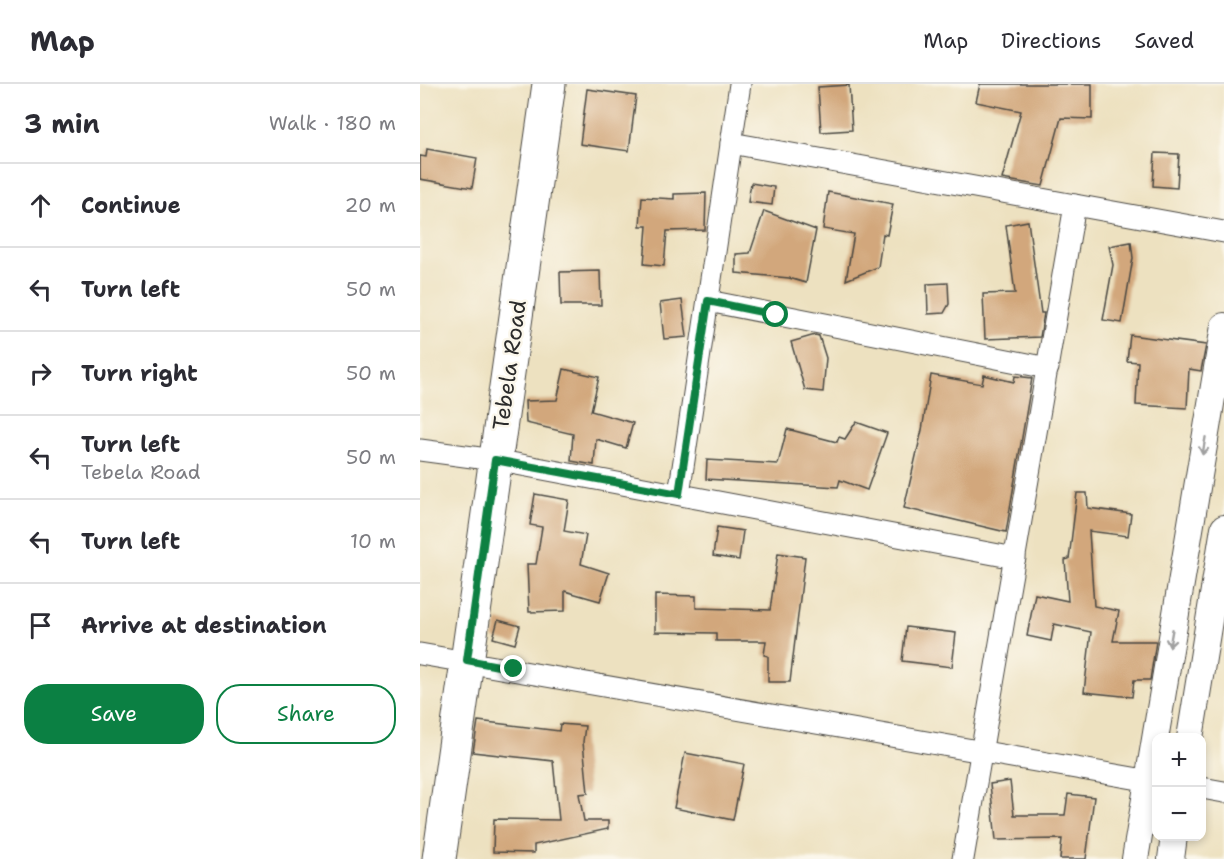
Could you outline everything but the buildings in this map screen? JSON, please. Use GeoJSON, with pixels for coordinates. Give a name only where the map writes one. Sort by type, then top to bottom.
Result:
{"type":"FeatureCollection","features":[{"type":"Feature","properties":{"kind":"main road","name":"Tebela Road"},"geometry":{"type":"LineString","coordinates":[[439,859],[549,84]]}},
{"type":"Feature","properties":{"kind":"street"},"geometry":{"type":"LineString","coordinates":[[679,494],[740,84]]}},
{"type":"Feature","properties":{"kind":"street"},"geometry":{"type":"LineString","coordinates":[[731,143],[1224,232]]}},
{"type":"Feature","properties":{"kind":"street"},"geometry":{"type":"LineString","coordinates":[[963,859],[1075,205]]}},
{"type":"Feature","properties":{"kind":"street"},"geometry":{"type":"LineString","coordinates":[[708,301],[1048,368]]}},
{"type":"Feature","properties":{"kind":"street"},"geometry":{"type":"LineString","coordinates":[[1160,733],[1224,326]]}},
{"type":"Feature","properties":{"kind":"street"},"geometry":{"type":"LineString","coordinates":[[420,450],[495,460],[1016,558]]}},
{"type":"Feature","properties":{"kind":"street"},"geometry":{"type":"LineString","coordinates":[[1191,733],[1224,528]]}},
{"type":"Feature","properties":{"kind":"street"},"geometry":{"type":"LineString","coordinates":[[420,654],[467,660],[1152,781],[1136,859]]}},
{"type":"Feature","properties":{"kind":"street"},"geometry":{"type":"LineString","coordinates":[[1206,789],[1224,792]]}},
{"type":"Feature","properties":{"kind":"street"},"geometry":{"type":"LineString","coordinates":[[1171,859],[1173,841]]}},
{"type":"Feature","properties":{"kind":"route"},"geometry":{"type":"LineString","coordinates":[[514,669],[467,660],[495,460],[679,494],[708,301],[776,315]]}}]}
